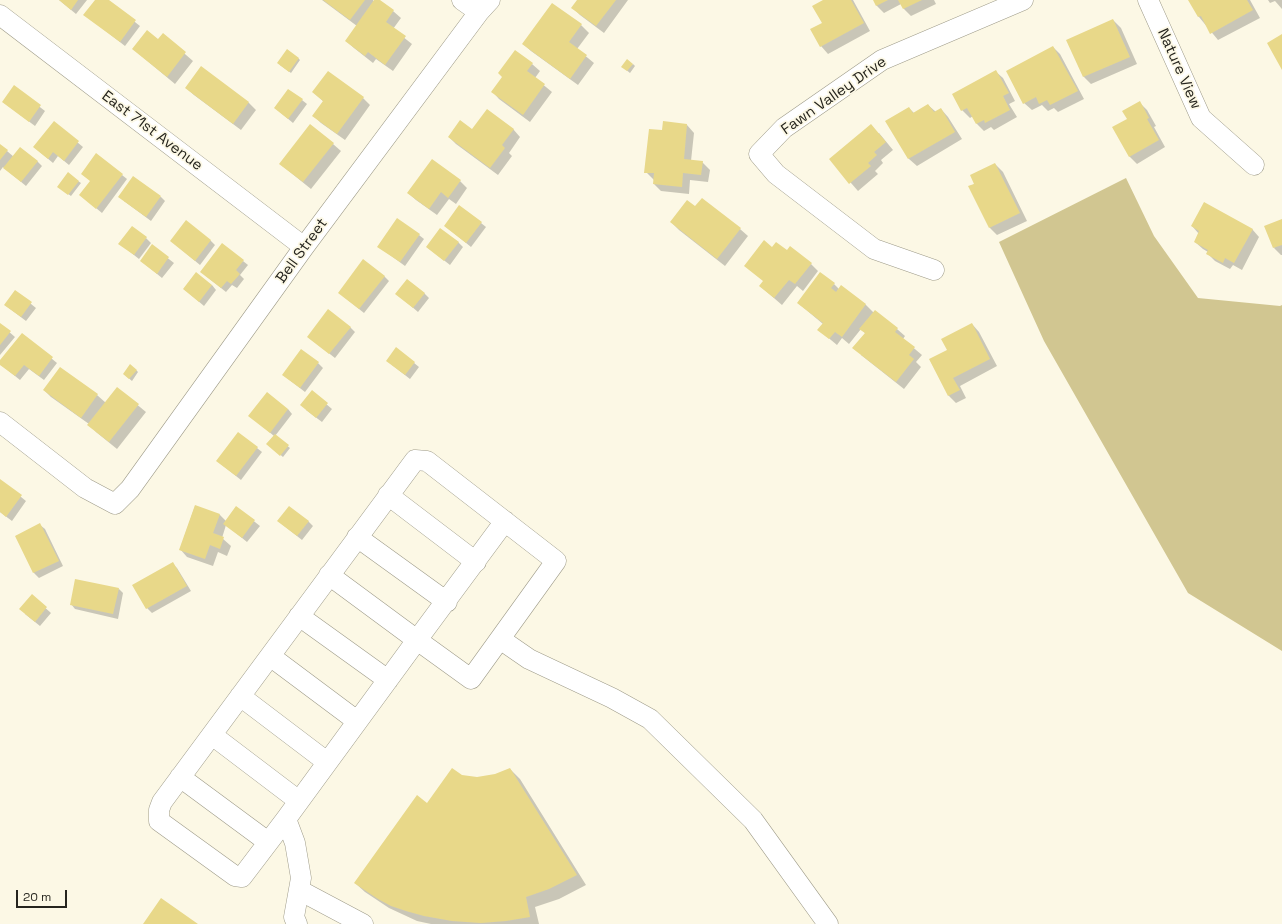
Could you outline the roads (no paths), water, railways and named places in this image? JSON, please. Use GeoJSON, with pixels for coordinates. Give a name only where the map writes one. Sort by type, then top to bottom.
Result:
{"type":"FeatureCollection","features":[{"type":"Feature","properties":{"kind":"street"},"geometry":{"type":"LineString","coordinates":[[462,0],[484,6]]}},
{"type":"Feature","properties":{"kind":"street","name":"Fawn Valley Drive"},"geometry":{"type":"LineString","coordinates":[[934,270],[874,249],[776,174],[759,154],[784,128],[882,60],[1023,0]]}},
{"type":"Feature","properties":{"kind":"street","name":"Nature View"},"geometry":{"type":"LineString","coordinates":[[1148,0],[1201,118],[1254,165]]}},
{"type":"Feature","properties":{"kind":"street","name":"Bell Street"},"geometry":{"type":"LineString","coordinates":[[0,422],[85,488],[115,504],[130,489],[304,247],[484,6]]}},
{"type":"Feature","properties":{"kind":"street","name":"East 71st Avenue"},"geometry":{"type":"LineString","coordinates":[[1,19],[304,247]]}},
{"type":"Feature","properties":{"kind":"street"},"geometry":{"type":"LineString","coordinates":[[329,575],[417,640],[470,679],[556,561],[505,521],[427,461],[415,460],[388,495],[329,575],[270,656],[240,696],[212,735],[162,802],[159,810],[159,821],[235,876],[242,877],[417,640],[476,562],[505,521]]}},
{"type":"Feature","properties":{"kind":"street"},"geometry":{"type":"LineString","coordinates":[[388,495],[476,562]]}},
{"type":"Feature","properties":{"kind":"street"},"geometry":{"type":"LineString","coordinates":[[357,537],[446,602]]}},
{"type":"Feature","properties":{"kind":"street"},"geometry":{"type":"LineString","coordinates":[[299,616],[388,680]]}},
{"type":"Feature","properties":{"kind":"street"},"geometry":{"type":"LineString","coordinates":[[500,639],[529,659],[612,698],[650,720],[753,820],[828,924]]}},
{"type":"Feature","properties":{"kind":"street"},"geometry":{"type":"LineString","coordinates":[[270,656],[357,722]]}},
{"type":"Feature","properties":{"kind":"street"},"geometry":{"type":"LineString","coordinates":[[240,696],[327,762]]}},
{"type":"Feature","properties":{"kind":"street"},"geometry":{"type":"LineString","coordinates":[[212,735],[299,801]]}},
{"type":"Feature","properties":{"kind":"street"},"geometry":{"type":"LineString","coordinates":[[180,777],[268,842]]}},
{"type":"Feature","properties":{"kind":"street"},"geometry":{"type":"LineString","coordinates":[[286,819],[295,843],[300,878],[293,922]]}},
{"type":"Feature","properties":{"kind":"street"},"geometry":{"type":"LineString","coordinates":[[299,890],[363,924]]}}]}
